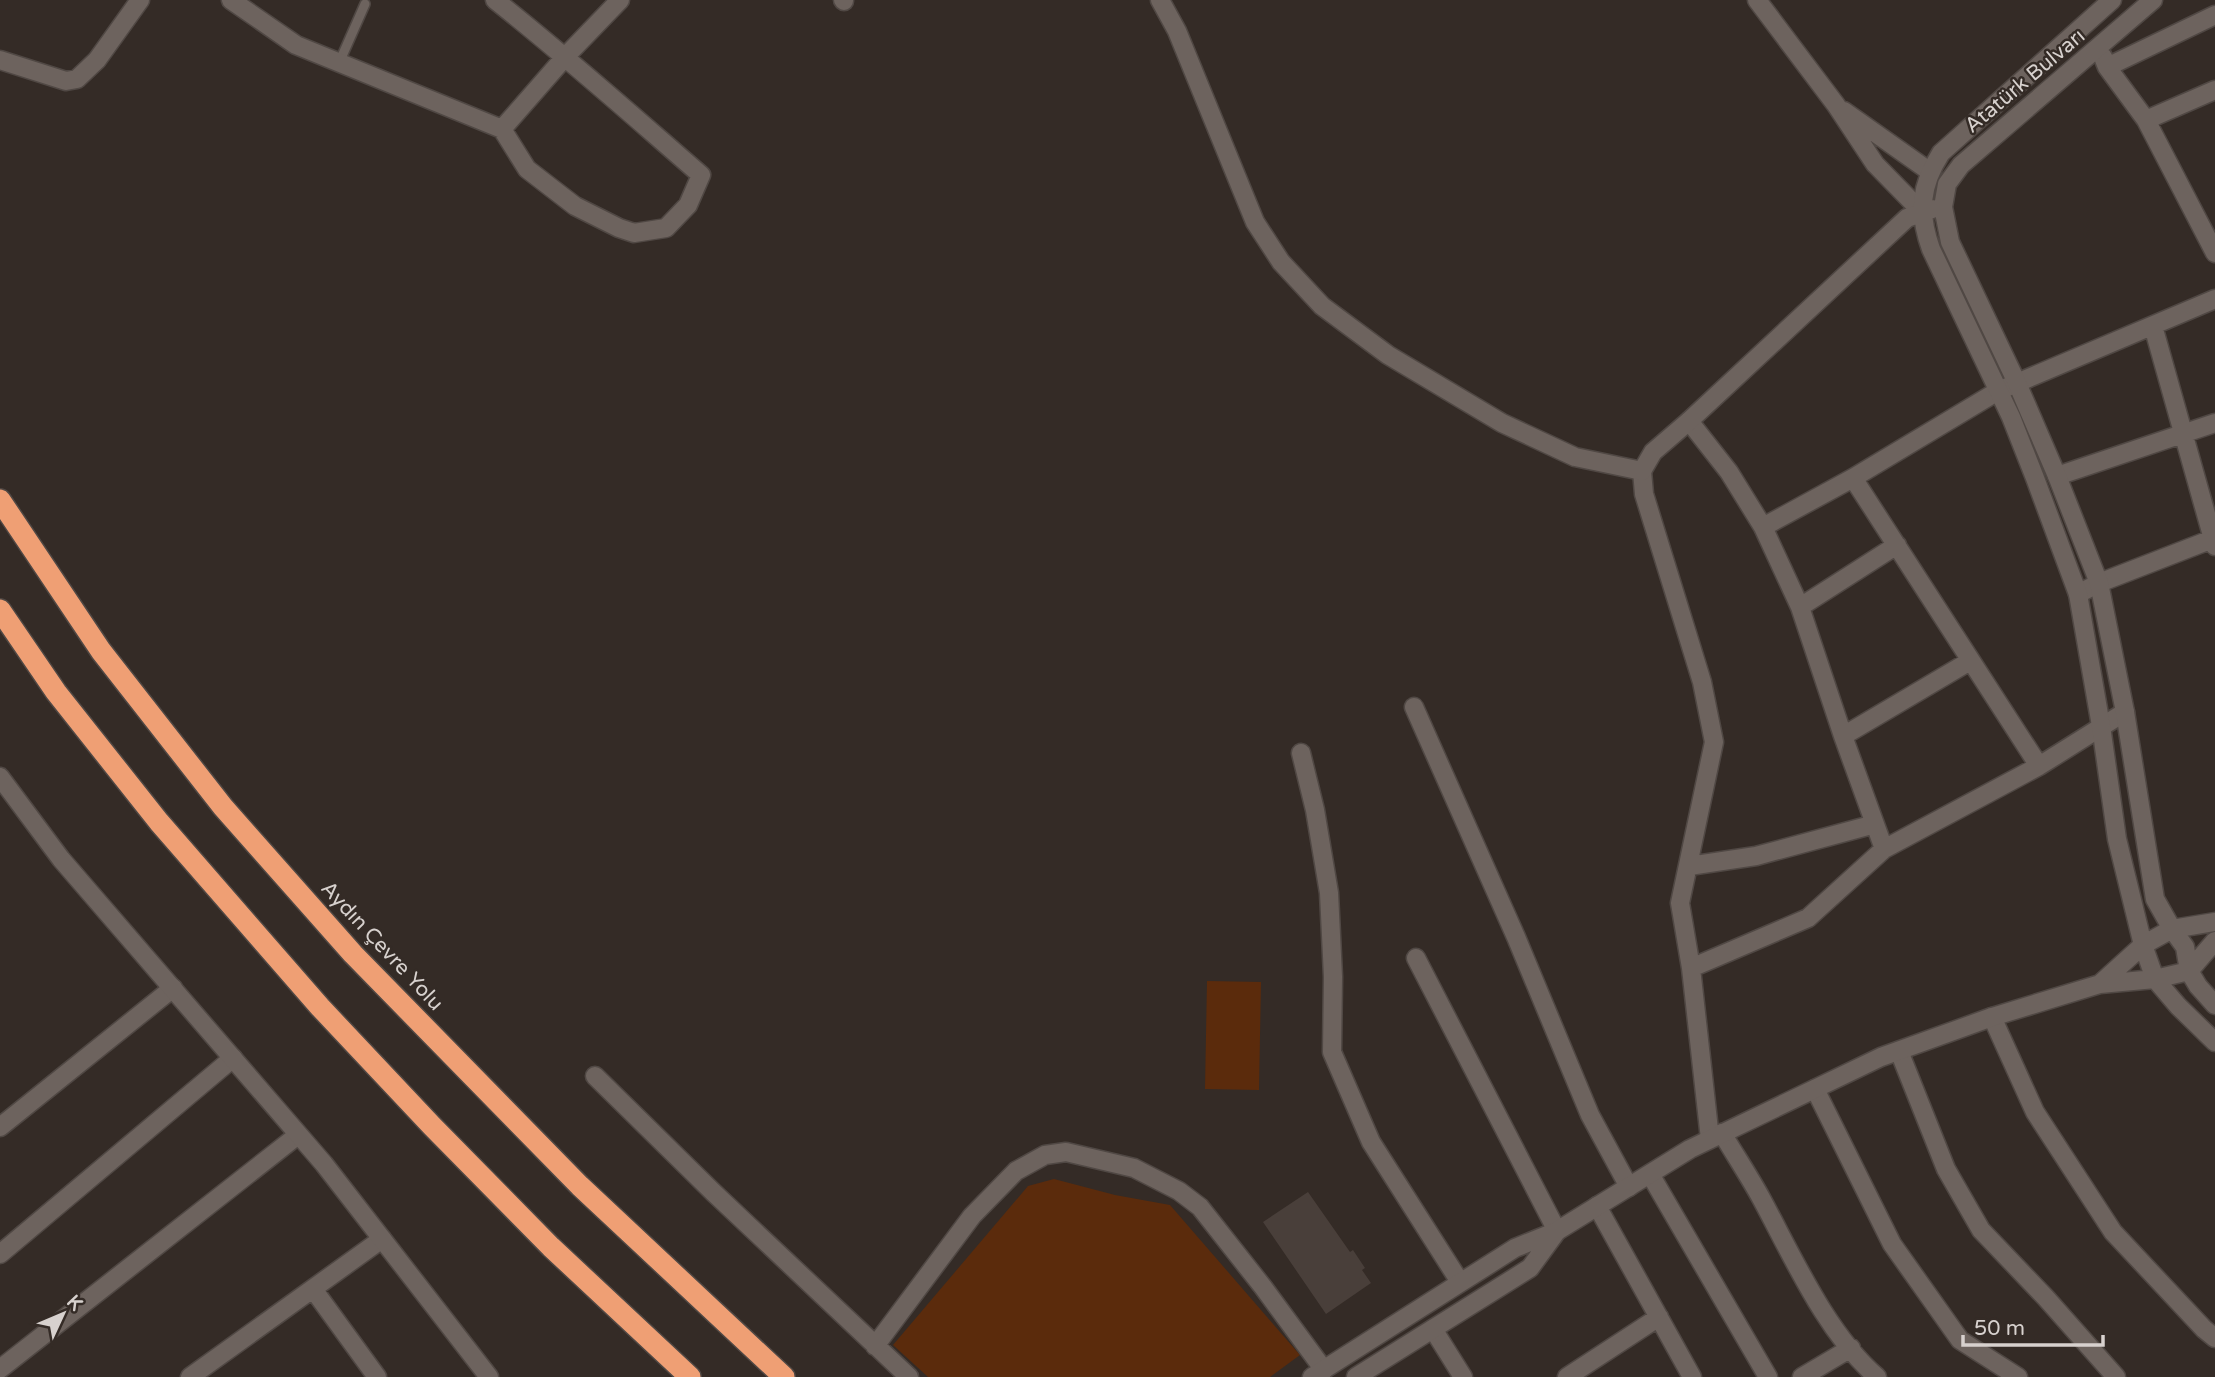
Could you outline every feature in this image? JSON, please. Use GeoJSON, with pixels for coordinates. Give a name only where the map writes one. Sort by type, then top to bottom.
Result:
{"type":"FeatureCollection","features":[{"type":"Feature","properties":{"kind":"highway","name":"Aydın Çevre Yolu"},"geometry":{"type":"LineString","coordinates":[[0,500],[101,651],[223,807],[353,954],[580,1186],[784,1377]]}},
{"type":"Feature","properties":{"kind":"highway"},"geometry":{"type":"LineString","coordinates":[[0,610],[56,692],[159,822],[320,1007],[551,1247],[690,1377]]}},
{"type":"Feature","properties":{"kind":"street"},"geometry":{"type":"LineString","coordinates":[[0,60],[66,81],[77,79],[97,60],[140,0]]}},
{"type":"Feature","properties":{"kind":"street"},"geometry":{"type":"LineString","coordinates":[[231,0],[296,45],[502,129],[527,169],[575,206],[634,233],[666,228],[688,205],[701,175],[495,0]]}},
{"type":"Feature","properties":{"kind":"street"},"geometry":{"type":"LineString","coordinates":[[502,129],[565,57],[620,0]]}},
{"type":"Feature","properties":{"kind":"street"},"geometry":{"type":"LineString","coordinates":[[1160,0],[1177,31],[1255,222],[1281,262],[1322,306],[1388,355],[1502,423],[1575,457],[1642,471]]}},
{"type":"Feature","properties":{"kind":"street"},"geometry":{"type":"LineString","coordinates":[[1757,0],[1836,105],[1875,164],[1922,212],[1931,249],[2011,417],[2078,594],[2117,839],[2143,944],[2155,979],[2215,1042]]}},
{"type":"Feature","properties":{"kind":"street","name":"Atatürk Bulvarı"},"geometry":{"type":"LineString","coordinates":[[1922,212],[1930,171],[1941,153],[2112,0]]}},
{"type":"Feature","properties":{"kind":"street","name":"Atatürk Bulvarı"},"geometry":{"type":"LineString","coordinates":[[1943,207],[1947,184],[1961,165],[2153,0]]}},
{"type":"Feature","properties":{"kind":"street"},"geometry":{"type":"LineString","coordinates":[[2107,67],[2215,15]]}},
{"type":"Feature","properties":{"kind":"street"},"geometry":{"type":"LineString","coordinates":[[2100,47],[2107,67],[2147,120],[2215,253]]}},
{"type":"Feature","properties":{"kind":"street"},"geometry":{"type":"LineString","coordinates":[[2147,120],[2215,90]]}},
{"type":"Feature","properties":{"kind":"street"},"geometry":{"type":"LineString","coordinates":[[1836,105],[1930,171]]}},
{"type":"Feature","properties":{"kind":"street"},"geometry":{"type":"LineString","coordinates":[[1877,1377],[1861,1363],[1824,1312],[1760,1197],[1716,1136],[1680,903],[1714,742],[1702,682],[1644,494],[1642,471],[1653,452],[1906,218],[1943,207],[1950,242],[2017,383],[2057,476],[2099,583],[2125,712],[2155,899],[2185,947],[2189,971],[2215,1005]]}},
{"type":"Feature","properties":{"kind":"street"},"geometry":{"type":"LineString","coordinates":[[1763,527],[1853,478],[1998,391],[2215,299]]}},
{"type":"Feature","properties":{"kind":"street"},"geometry":{"type":"LineString","coordinates":[[2078,594],[2099,583],[2214,541],[2153,326]]}},
{"type":"Feature","properties":{"kind":"street"},"geometry":{"type":"LineString","coordinates":[[1689,421],[1729,472],[1763,527],[1800,607],[1884,849]]}},
{"type":"Feature","properties":{"kind":"street"},"geometry":{"type":"LineString","coordinates":[[2057,476],[2215,423]]}},
{"type":"Feature","properties":{"kind":"street"},"geometry":{"type":"LineString","coordinates":[[1853,478],[2039,766]]}},
{"type":"Feature","properties":{"kind":"street"},"geometry":{"type":"LineString","coordinates":[[1800,607],[1897,545]]}},
{"type":"Feature","properties":{"kind":"street"},"geometry":{"type":"LineString","coordinates":[[1843,736],[1970,660]]}},
{"type":"Feature","properties":{"kind":"street"},"geometry":{"type":"LineString","coordinates":[[1414,706],[1590,1115],[1629,1187]]}},
{"type":"Feature","properties":{"kind":"street"},"geometry":{"type":"LineString","coordinates":[[1690,968],[1808,918],[1884,849],[2039,766],[2125,712]]}},
{"type":"Feature","properties":{"kind":"street"},"geometry":{"type":"LineString","coordinates":[[1301,753],[1315,810],[1329,893],[1333,976],[1332,1052],[1371,1142],[1460,1282]]}},
{"type":"Feature","properties":{"kind":"street"},"geometry":{"type":"LineString","coordinates":[[0,777],[61,859],[299,1135],[489,1377]]}},
{"type":"Feature","properties":{"kind":"street"},"geometry":{"type":"LineString","coordinates":[[1689,866],[1756,856],[1875,824]]}},
{"type":"Feature","properties":{"kind":"street"},"geometry":{"type":"LineString","coordinates":[[2100,984],[2143,944],[2172,929],[2215,922]]}},
{"type":"Feature","properties":{"kind":"street"},"geometry":{"type":"LineString","coordinates":[[874,1346],[972,1216],[998,1189],[1016,1171],[1045,1155],[1066,1152],[1134,1168],[1179,1191],[1200,1208],[1263,1287],[1321,1375],[1515,1248],[1557,1231],[1690,1149],[1716,1136],[1881,1057],[1992,1017],[2100,984],[2155,979],[2189,971],[2215,941]]}},
{"type":"Feature","properties":{"kind":"street"},"geometry":{"type":"LineString","coordinates":[[1416,958],[1557,1231]]}},
{"type":"Feature","properties":{"kind":"street"},"geometry":{"type":"LineString","coordinates":[[0,1127],[173,988]]}},
{"type":"Feature","properties":{"kind":"street"},"geometry":{"type":"LineString","coordinates":[[1992,1017],[2035,1112],[2113,1232],[2215,1338]]}},
{"type":"Feature","properties":{"kind":"street"},"geometry":{"type":"LineString","coordinates":[[1899,1051],[1946,1169],[1980,1230],[2046,1298],[2116,1377]]}},
{"type":"Feature","properties":{"kind":"street"},"geometry":{"type":"LineString","coordinates":[[0,1254],[233,1058]]}},
{"type":"Feature","properties":{"kind":"street"},"geometry":{"type":"LineString","coordinates":[[595,1076],[909,1377]]}},
{"type":"Feature","properties":{"kind":"street"},"geometry":{"type":"LineString","coordinates":[[1815,1089],[1899,1255],[1960,1340],[2018,1377]]}},
{"type":"Feature","properties":{"kind":"street"},"geometry":{"type":"LineString","coordinates":[[0,1369],[299,1135]]}},
{"type":"Feature","properties":{"kind":"street"},"geometry":{"type":"LineString","coordinates":[[1650,1174],[1768,1377]]}},
{"type":"Feature","properties":{"kind":"street"},"geometry":{"type":"LineString","coordinates":[[1597,1206],[1692,1377]]}},
{"type":"Feature","properties":{"kind":"street"},"geometry":{"type":"LineString","coordinates":[[1356,1377],[1530,1268],[1557,1231]]}},
{"type":"Feature","properties":{"kind":"street"},"geometry":{"type":"LineString","coordinates":[[190,1377],[213,1371],[313,1289],[382,1239]]}},
{"type":"Feature","properties":{"kind":"street"},"geometry":{"type":"LineString","coordinates":[[313,1289],[377,1377]]}},
{"type":"Feature","properties":{"kind":"street"},"geometry":{"type":"LineString","coordinates":[[1567,1377],[1659,1317]]}},
{"type":"Feature","properties":{"kind":"street"},"geometry":{"type":"LineString","coordinates":[[1433,1329],[1462,1377]]}},
{"type":"Feature","properties":{"kind":"street"},"geometry":{"type":"LineString","coordinates":[[1802,1377],[1851,1348]]}},
{"type":"Feature","properties":{"kind":"lane"},"geometry":{"type":"LineString","coordinates":[[339,62],[365,4]]}},
{"type":"Feature","properties":{"kind":"shaded area"},"geometry":{"type":"Polygon","coordinates":[[[1207,981],[1261,982],[1259,1090],[1205,1089],[1207,981]]]}},
{"type":"Feature","properties":{"kind":"shaded area"},"geometry":{"type":"Polygon","coordinates":[[[1054,1179],[1115,1195],[1170,1205],[1300,1355],[1270,1377],[928,1377],[893,1345],[1028,1186],[1054,1179]]]}},
{"type":"Feature","properties":{"kind":"building"},"geometry":{"type":"Polygon","coordinates":[[[1308,1192],[1350,1252],[1353,1250],[1371,1283],[1326,1314],[1263,1222],[1308,1192]]]}}]}
